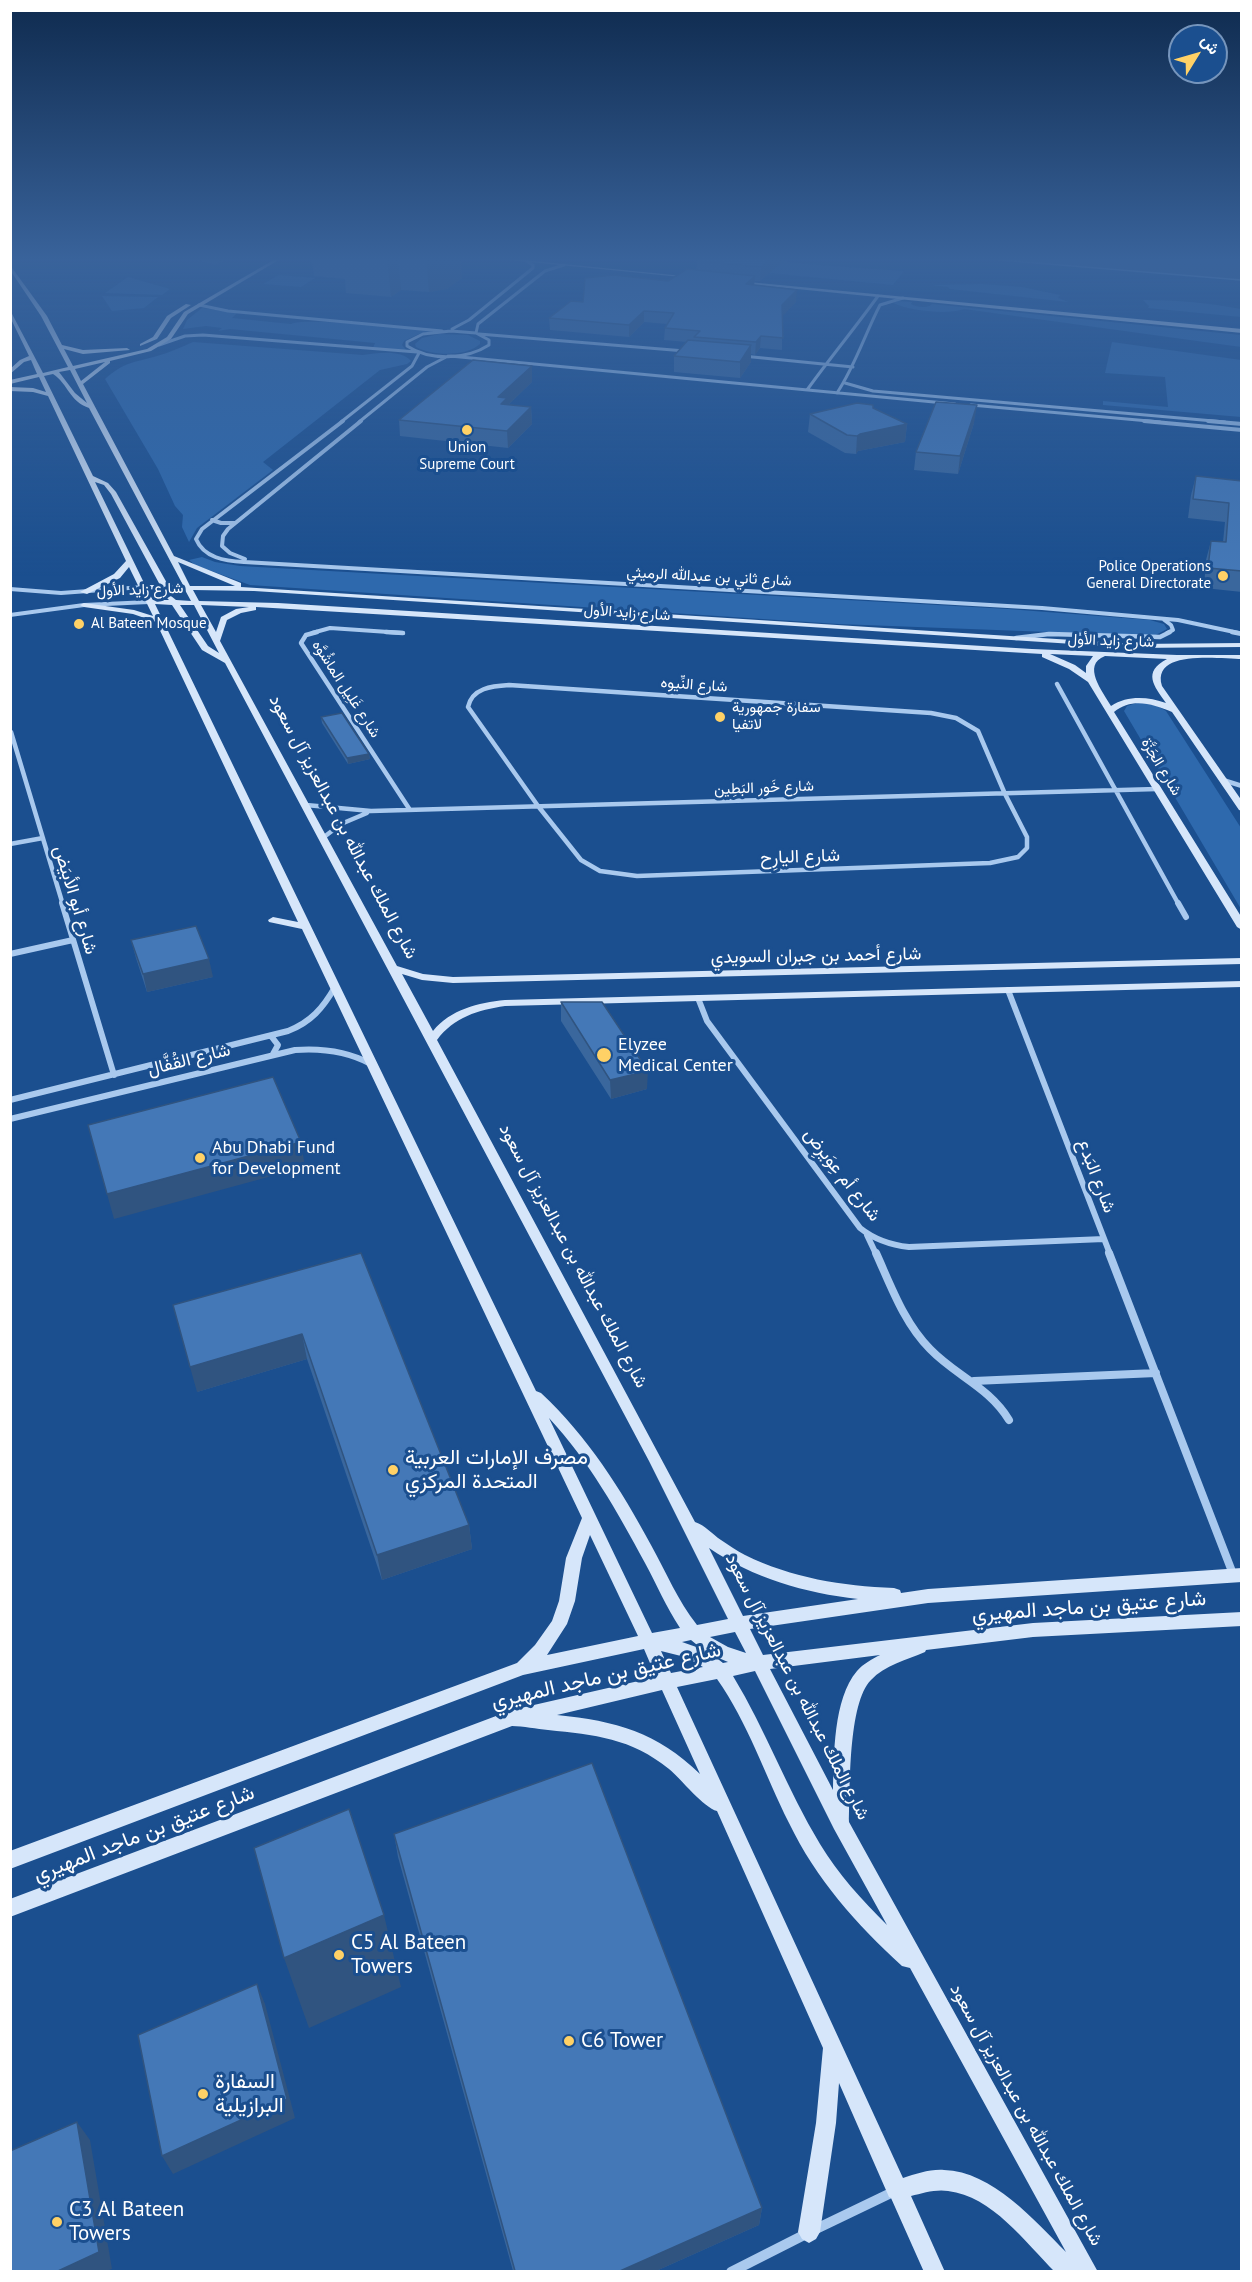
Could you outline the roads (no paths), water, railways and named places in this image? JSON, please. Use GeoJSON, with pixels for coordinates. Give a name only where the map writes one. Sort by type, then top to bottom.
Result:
{"type":"FeatureCollection","features":[{"type":"Feature","properties":{"kind":"main road"},"geometry":{"type":"LineString","coordinates":[[36,364],[590,1517],[934,2271]]}},
{"type":"Feature","properties":{"kind":"main road"},"geometry":{"type":"LineString","coordinates":[[10,382],[79,364]]}},
{"type":"Feature","properties":{"kind":"main road"},"geometry":{"type":"LineString","coordinates":[[10,377],[83,364]]}},
{"type":"Feature","properties":{"kind":"main road"},"geometry":{"type":"LineString","coordinates":[[80,384],[105,364]]}},
{"type":"Feature","properties":{"kind":"main road","name":"شارع الملك عبدالله بن عبدالعزيز آل سعود"},"geometry":{"type":"LineString","coordinates":[[70,367],[324,837],[684,1515],[840,1823],[917,1966],[1088,2271]]}},
{"type":"Feature","properties":{"kind":"main road"},"geometry":{"type":"LineString","coordinates":[[56,372],[75,399],[93,407]]}},
{"type":"Feature","properties":{"kind":"main road"},"geometry":{"type":"LineString","coordinates":[[10,389],[33,390],[51,395]]}},
{"type":"Feature","properties":{"kind":"main road"},"geometry":{"type":"LineString","coordinates":[[91,478],[106,484],[114,493],[168,591],[205,648],[229,662]]}},
{"type":"Feature","properties":{"kind":"main road"},"geometry":{"type":"LineString","coordinates":[[171,557],[227,581],[254,589]]}},
{"type":"Feature","properties":{"kind":"main road"},"geometry":{"type":"LineString","coordinates":[[84,592],[117,576],[131,560]]}},
{"type":"Feature","properties":{"kind":"main road"},"geometry":{"type":"LineString","coordinates":[[143,587],[168,591],[190,590],[290,597],[335,595]]}},
{"type":"Feature","properties":{"kind":"main road","name":"شارع زايد الأول"},"geometry":{"type":"LineString","coordinates":[[190,590],[254,589],[1136,645],[1242,645]]}},
{"type":"Feature","properties":{"kind":"main road"},"geometry":{"type":"LineString","coordinates":[[149,602],[168,591]]}},
{"type":"Feature","properties":{"kind":"main road"},"geometry":{"type":"LineString","coordinates":[[168,591],[196,602]]}},
{"type":"Feature","properties":{"kind":"main road","name":"شارع زايد الأول"},"geometry":{"type":"LineString","coordinates":[[149,602],[278,604],[1100,655],[1242,657]]}},
{"type":"Feature","properties":{"kind":"main road"},"geometry":{"type":"LineString","coordinates":[[217,640],[221,622],[228,616],[246,609],[278,604]]}},
{"type":"Feature","properties":{"kind":"main road"},"geometry":{"type":"LineString","coordinates":[[84,606],[126,611],[160,621]]}},
{"type":"Feature","properties":{"kind":"main road"},"geometry":{"type":"LineString","coordinates":[[1091,680],[1090,666],[1100,655],[1136,645]]}},
{"type":"Feature","properties":{"kind":"main road"},"geometry":{"type":"LineString","coordinates":[[1032,651],[1063,663],[1091,680]]}},
{"type":"Feature","properties":{"kind":"main road"},"geometry":{"type":"LineString","coordinates":[[1177,657],[1160,666],[1155,675],[1158,686],[1240,802]]}},
{"type":"Feature","properties":{"kind":"main road","name":"شارع الجَزَّة"},"geometry":{"type":"LineString","coordinates":[[1091,680],[1242,927]]}},
{"type":"Feature","properties":{"kind":"main road"},"geometry":{"type":"LineString","coordinates":[[1110,711],[1120,703],[1133,701],[1156,703],[1175,711]]}},
{"type":"Feature","properties":{"kind":"main road"},"geometry":{"type":"LineString","coordinates":[[1232,911],[1242,916]]}},
{"type":"Feature","properties":{"kind":"main road"},"geometry":{"type":"LineString","coordinates":[[273,920],[307,927]]}},
{"type":"Feature","properties":{"kind":"main road","name":"شارع أحمد بن جبران السويدي"},"geometry":{"type":"LineString","coordinates":[[394,968],[422,977],[453,980],[1240,960]]}},
{"type":"Feature","properties":{"kind":"main road","name":"شارع أحمد بن جبران السويدي"},"geometry":{"type":"LineString","coordinates":[[432,1040],[451,1019],[469,1010],[495,1004],[1242,984]]}},
{"type":"Feature","properties":{"kind":"main road"},"geometry":{"type":"LineString","coordinates":[[531,1393],[570,1430],[605,1475],[673,1600],[694,1632],[724,1653],[759,1664]]}},
{"type":"Feature","properties":{"kind":"main road"},"geometry":{"type":"LineString","coordinates":[[684,1515],[708,1540],[724,1552],[763,1569],[851,1592],[928,1596]]}},
{"type":"Feature","properties":{"kind":"main road"},"geometry":{"type":"LineString","coordinates":[[523,1668],[553,1635],[559,1624],[567,1601],[574,1558],[590,1517]]}},
{"type":"Feature","properties":{"kind":"main road","name":"شارع عتيق بن ماجد المهيري"},"geometry":{"type":"LineString","coordinates":[[10,1860],[523,1668],[739,1624],[928,1596],[1238,1576]]}},
{"type":"Feature","properties":{"kind":"main road","name":"شارع عتيق بن ماجد المهيري"},"geometry":{"type":"LineString","coordinates":[[10,1908],[512,1718],[665,1682],[759,1664],[932,1641],[1033,1630],[1242,1619]]}},
{"type":"Feature","properties":{"kind":"main road"},"geometry":{"type":"LineString","coordinates":[[840,1823],[849,1706],[857,1683],[863,1675],[882,1663],[932,1641]]}},
{"type":"Feature","properties":{"kind":"main road"},"geometry":{"type":"LineString","coordinates":[[647,1642],[687,1651],[706,1660],[721,1672],[743,1708],[804,1835],[822,1863],[865,1917],[917,1966]]}},
{"type":"Feature","properties":{"kind":"main road"},"geometry":{"type":"LineString","coordinates":[[512,1718],[596,1729],[634,1738],[650,1745],[682,1769],[723,1811]]}},
{"type":"Feature","properties":{"kind":"main road"},"geometry":{"type":"LineString","coordinates":[[809,2232],[826,2123],[831,2048]]}},
{"type":"Feature","properties":{"kind":"main road"},"geometry":{"type":"LineString","coordinates":[[896,2190],[947,2180],[964,2183],[980,2190],[995,2199],[1070,2271]]}},
{"type":"Feature","properties":{"kind":"street","name":"شارع ثاني بن عبدالله الرميثي"},"geometry":{"type":"LineString","coordinates":[[413,364],[283,469],[212,520],[197,535],[197,542],[201,549],[227,560],[1042,608],[1160,618],[1198,623],[1242,634]]}},
{"type":"Feature","properties":{"kind":"street","name":"شارع ثاني بن عبدالله الرميثي"},"geometry":{"type":"LineString","coordinates":[[258,562],[235,556],[222,546],[223,536],[236,522],[432,364]]}},
{"type":"Feature","properties":{"kind":"street"},"geometry":{"type":"LineString","coordinates":[[538,364],[1242,430]]}},
{"type":"Feature","properties":{"kind":"street"},"geometry":{"type":"LineString","coordinates":[[807,390],[825,364]]}},
{"type":"Feature","properties":{"kind":"street"},"geometry":{"type":"LineString","coordinates":[[832,364],[853,366],[837,393]]}},
{"type":"Feature","properties":{"kind":"street"},"geometry":{"type":"LineString","coordinates":[[845,383],[873,391],[1242,424]]}},
{"type":"Feature","properties":{"kind":"street"},"geometry":{"type":"LineString","coordinates":[[970,400],[978,395]]}},
{"type":"Feature","properties":{"kind":"street"},"geometry":{"type":"LineString","coordinates":[[212,520],[221,523],[236,522]]}},
{"type":"Feature","properties":{"kind":"street","name":"شارع زايد الأول"},"geometry":{"type":"LineString","coordinates":[[10,589],[84,592],[143,587]]}},
{"type":"Feature","properties":{"kind":"street","name":"شارع زايد الأول"},"geometry":{"type":"LineString","coordinates":[[10,615],[84,606],[149,602]]}},
{"type":"Feature","properties":{"kind":"street"},"geometry":{"type":"LineString","coordinates":[[1016,638],[1049,634],[1160,637],[1169,634],[1173,628],[1160,618]]}},
{"type":"Feature","properties":{"kind":"street","name":"شارع غَلِيل الماشُوَّه"},"geometry":{"type":"LineString","coordinates":[[404,633],[325,628],[310,632],[303,637],[301,643],[410,810]]}},
{"type":"Feature","properties":{"kind":"street"},"geometry":{"type":"LineString","coordinates":[[1057,684],[1186,917]]}},
{"type":"Feature","properties":{"kind":"street","name":"شارع النِّيوه"},"geometry":{"type":"LineString","coordinates":[[538,806],[468,707],[468,700],[475,693],[486,688],[509,685],[948,715],[963,720],[978,731],[1005,794]]}},
{"type":"Feature","properties":{"kind":"street","name":"شارع أبو الأبيَض"},"geometry":{"type":"LineString","coordinates":[[11,732],[13,751],[43,838],[114,1075]]}},
{"type":"Feature","properties":{"kind":"street"},"geometry":{"type":"LineString","coordinates":[[1223,780],[1242,786]]}},
{"type":"Feature","properties":{"kind":"street","name":"شارع خَور البَطِين"},"geometry":{"type":"LineString","coordinates":[[306,805],[371,811],[1157,789]]}},
{"type":"Feature","properties":{"kind":"street","name":"شارع اليارِح"},"geometry":{"type":"LineString","coordinates":[[538,806],[586,864],[609,873],[648,876],[1010,861],[1023,853],[1028,843],[1005,794]]}},
{"type":"Feature","properties":{"kind":"street","name":"شارع خَور البَطِين"},"geometry":{"type":"LineString","coordinates":[[324,837],[348,821],[371,811]]}},
{"type":"Feature","properties":{"kind":"street"},"geometry":{"type":"LineString","coordinates":[[10,844],[43,838]]}},
{"type":"Feature","properties":{"kind":"street"},"geometry":{"type":"LineString","coordinates":[[10,954],[73,940]]}},
{"type":"Feature","properties":{"kind":"street","name":"شارع القُفَّال"},"geometry":{"type":"LineString","coordinates":[[10,1100],[296,1029],[316,1016],[335,986]]}},
{"type":"Feature","properties":{"kind":"street","name":"شارع البَدع"},"geometry":{"type":"LineString","coordinates":[[1008,990],[1156,1373],[1238,1576]]}},
{"type":"Feature","properties":{"kind":"street","name":"شارع أم عِوَيرِض"},"geometry":{"type":"LineString","coordinates":[[698,998],[706,1021],[867,1234],[886,1244],[909,1247],[1104,1239]]}},
{"type":"Feature","properties":{"kind":"street"},"geometry":{"type":"LineString","coordinates":[[271,1036],[278,1045],[272,1055]]}},
{"type":"Feature","properties":{"kind":"street","name":"شارع القُفَّال"},"geometry":{"type":"LineString","coordinates":[[10,1119],[295,1050],[321,1049],[345,1053],[374,1066]]}},
{"type":"Feature","properties":{"kind":"street"},"geometry":{"type":"LineString","coordinates":[[867,1234],[920,1337],[943,1361],[974,1381],[999,1402],[1009,1419]]}},
{"type":"Feature","properties":{"kind":"street"},"geometry":{"type":"LineString","coordinates":[[974,1381],[1156,1373]]}},
{"type":"Feature","properties":{"kind":"street"},"geometry":{"type":"LineString","coordinates":[[731,2271],[896,2190]]}},
{"type":"Feature","properties":{"kind":"place","name":"Union Supreme Court"},"geometry":{"type":"Point","coordinates":[467,430]}},
{"type":"Feature","properties":{"kind":"place","name":"Police Operations General Directorate"},"geometry":{"type":"Point","coordinates":[1223,576]}},
{"type":"Feature","properties":{"kind":"place","name":"Al Bateen Mosque"},"geometry":{"type":"Point","coordinates":[79,624]}},
{"type":"Feature","properties":{"kind":"place","name":"سفارة جمهورية لاتفيا"},"geometry":{"type":"Point","coordinates":[720,717]}},
{"type":"Feature","properties":{"kind":"place","name":"Elyzee Medical Center"},"geometry":{"type":"Point","coordinates":[604,1055]}},
{"type":"Feature","properties":{"kind":"place","name":"Abu Dhabi Fund for Development"},"geometry":{"type":"Point","coordinates":[200,1158]}},
{"type":"Feature","properties":{"kind":"place","name":"مصرف الإمارات العربية المتحدة المركزي"},"geometry":{"type":"Point","coordinates":[393,1470]}},
{"type":"Feature","properties":{"kind":"place","name":"C5 Al Bateen Towers"},"geometry":{"type":"Point","coordinates":[339,1955]}},
{"type":"Feature","properties":{"kind":"place","name":"C6 Tower"},"geometry":{"type":"Point","coordinates":[569,2041]}},
{"type":"Feature","properties":{"kind":"place","name":"السفارة البرازيلية"},"geometry":{"type":"Point","coordinates":[203,2094]}},
{"type":"Feature","properties":{"kind":"place","name":"C3 Al Bateen Towers"},"geometry":{"type":"Point","coordinates":[57,2222]}}]}
